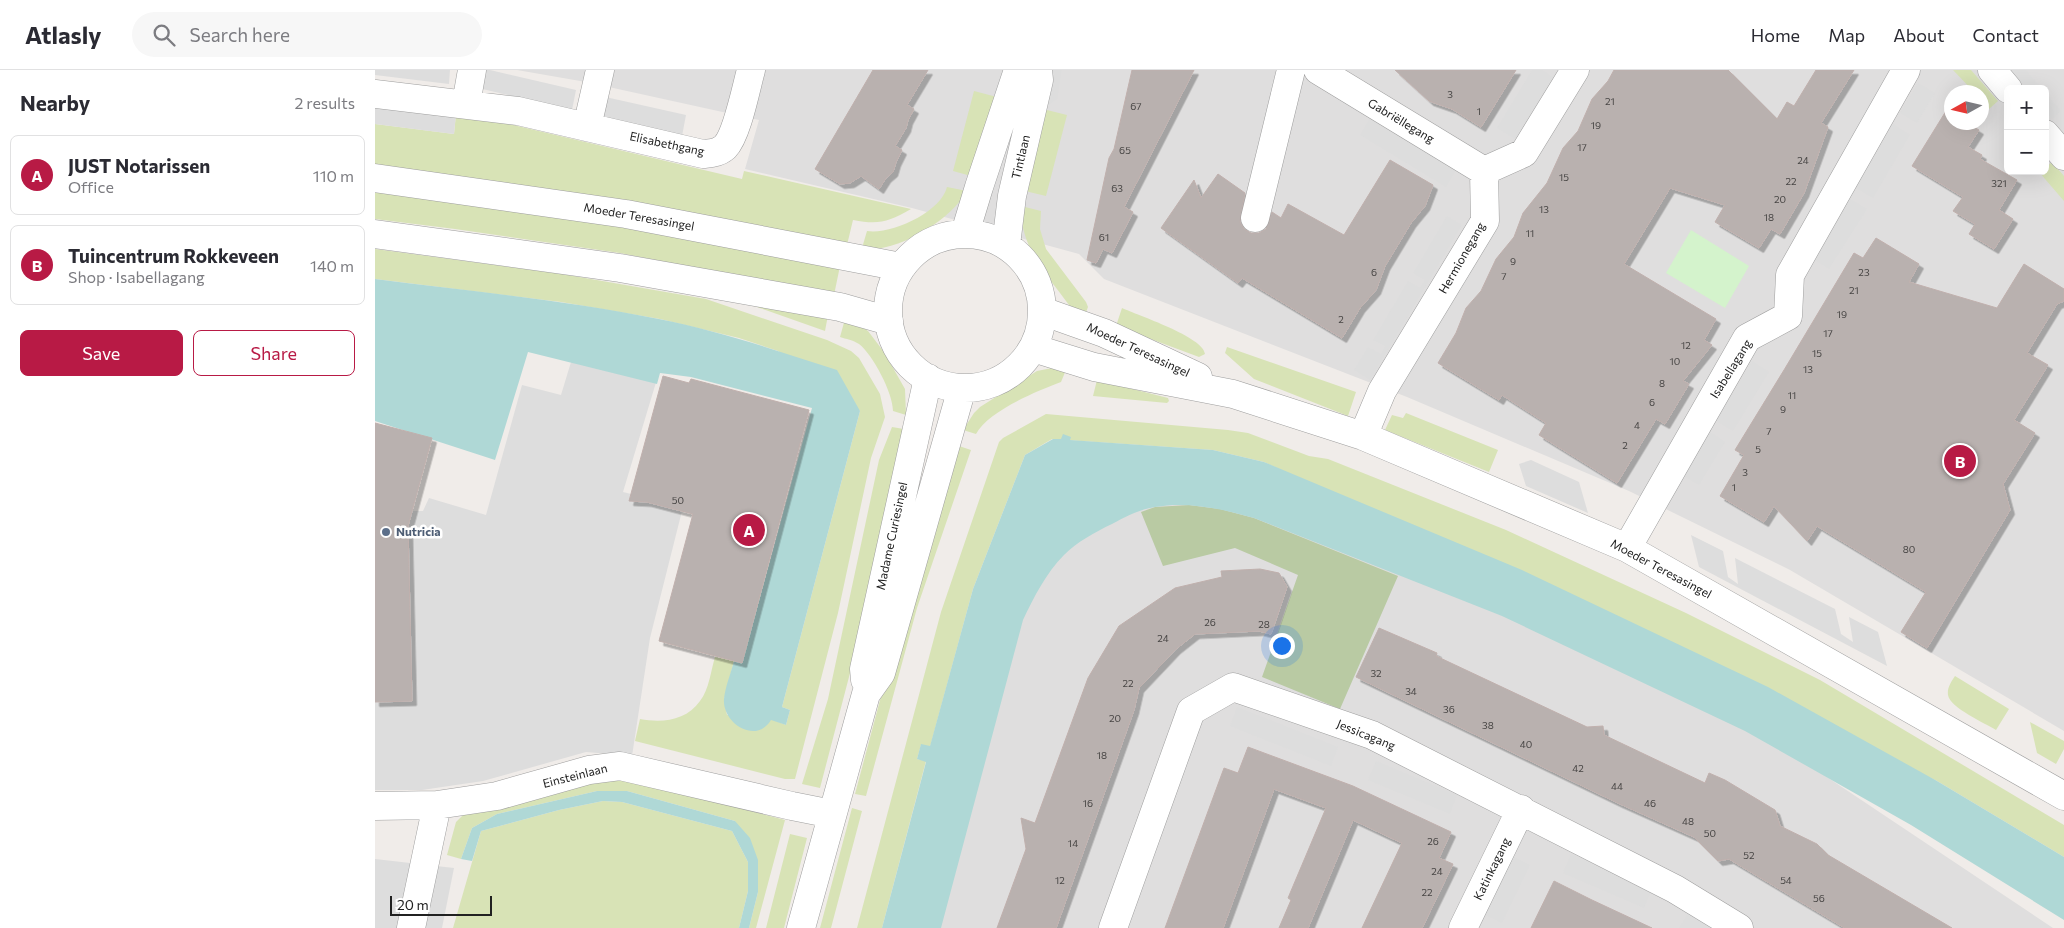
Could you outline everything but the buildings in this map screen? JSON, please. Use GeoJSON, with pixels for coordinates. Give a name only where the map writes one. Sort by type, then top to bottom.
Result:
{"type":"FeatureCollection","features":[{"type":"Feature","properties":{"kind":"street"},"geometry":{"type":"LineString","coordinates":[[466,104],[472,70]]}},
{"type":"Feature","properties":{"kind":"street"},"geometry":{"type":"LineString","coordinates":[[587,126],[600,70]]}},
{"type":"Feature","properties":{"kind":"street","name":"Elisabethgang"},"geometry":{"type":"LineString","coordinates":[[375,94],[518,111],[703,154],[716,153],[726,146],[733,134],[751,70]]}},
{"type":"Feature","properties":{"kind":"street"},"geometry":{"type":"LineString","coordinates":[[965,233],[1018,70]]}},
{"type":"Feature","properties":{"kind":"street","name":"Tintlaan"},"geometry":{"type":"LineString","coordinates":[[1006,244],[1012,196],[1039,80],[1038,70]]}},
{"type":"Feature","properties":{"kind":"street"},"geometry":{"type":"LineString","coordinates":[[1255,218],[1291,70]]}},
{"type":"Feature","properties":{"kind":"street","name":"Gabriëllegang"},"geometry":{"type":"LineString","coordinates":[[1318,70],[1484,171]]}},
{"type":"Feature","properties":{"kind":"street"},"geometry":{"type":"LineString","coordinates":[[1484,171],[1524,153],[1575,70]]}},
{"type":"Feature","properties":{"kind":"street","name":"Isabellagang"},"geometry":{"type":"LineString","coordinates":[[1627,548],[1747,338],[1788,316],[1790,275],[1906,70]]}},
{"type":"Feature","properties":{"kind":"street"},"geometry":{"type":"LineString","coordinates":[[1991,70],[2004,85]]}},
{"type":"Feature","properties":{"kind":"street"},"geometry":{"type":"LineString","coordinates":[[2049,139],[2064,156]]}},
{"type":"Feature","properties":{"kind":"street","name":"Hermionegang"},"geometry":{"type":"LineString","coordinates":[[1363,436],[1382,392],[1485,221],[1484,171]]}},
{"type":"Feature","properties":{"kind":"street","name":"Moeder Teresasingel"},"geometry":{"type":"LineString","coordinates":[[375,178],[626,214],[901,268]]}},
{"type":"Feature","properties":{"kind":"street"},"geometry":{"type":"LineString","coordinates":[[965,233],[979,234],[1006,244],[1026,263],[1034,275],[1041,298],[1040,327],[1033,348],[1015,370],[1004,378],[984,385],[963,388],[939,384],[913,368],[901,354],[893,338],[889,321],[889,293],[901,268],[922,246],[936,239],[965,233]]}},
{"type":"Feature","properties":{"kind":"street"},"geometry":{"type":"LineString","coordinates":[[375,234],[620,268],[840,307],[889,321]]}},
{"type":"Feature","properties":{"kind":"street","name":"Moeder Teresasingel"},"geometry":{"type":"LineString","coordinates":[[1042,311],[1104,332],[1233,394]]}},
{"type":"Feature","properties":{"kind":"street","name":"Moeder Teresasingel"},"geometry":{"type":"LineString","coordinates":[[1033,348],[1094,367],[1233,394],[1363,436],[1627,548],[2064,796]]}},
{"type":"Feature","properties":{"kind":"street","name":"Madame Curiesingel"},"geometry":{"type":"LineString","coordinates":[[866,694],[864,668],[928,378]]}},
{"type":"Feature","properties":{"kind":"street","name":"Madame Curiesingel"},"geometry":{"type":"LineString","coordinates":[[801,928],[866,694],[881,673],[963,388]]}},
{"type":"Feature","properties":{"kind":"street","name":"Jessicagang"},"geometry":{"type":"LineString","coordinates":[[1113,928],[1191,711],[1233,687],[1372,735],[1521,809],[1675,889],[1739,928]]}},
{"type":"Feature","properties":{"kind":"street","name":"Einsteinlaan"},"geometry":{"type":"LineString","coordinates":[[375,806],[437,805],[497,796],[589,770],[620,766],[832,814]]}},
{"type":"Feature","properties":{"kind":"street"},"geometry":{"type":"LineString","coordinates":[[411,928],[437,805]]}},
{"type":"Feature","properties":{"kind":"street","name":"Katinkagang"},"geometry":{"type":"LineString","coordinates":[[1463,928],[1521,809]]}},
{"type":"Feature","properties":{"kind":"shaded area"},"geometry":{"type":"Polygon","coordinates":[[[375,70],[450,70],[449,84],[375,75],[375,70]]]}},
{"type":"Feature","properties":{"kind":"shaded area"},"geometry":{"type":"Polygon","coordinates":[[[478,70],[490,70],[576,90],[572,110],[474,87],[478,70]]]}},
{"type":"Feature","properties":{"kind":"shaded area"},"geometry":{"type":"Polygon","coordinates":[[[517,70],[2064,70],[2064,731],[1790,570],[1629,491],[1407,397],[1104,279],[1079,254],[912,208],[745,169],[759,120],[586,82],[517,70]]]}},
{"type":"Feature","properties":{"kind":"shaded area"},"geometry":{"type":"Polygon","coordinates":[[[1049,70],[1062,70],[1057,99],[1043,109],[1049,70]]]}},
{"type":"Feature","properties":{"kind":"shaded area"},"geometry":{"type":"Polygon","coordinates":[[[1532,70],[1542,70],[1553,77],[1515,139],[1497,128],[1532,70]]]}},
{"type":"Feature","properties":{"kind":"shaded area"},"geometry":{"type":"Polygon","coordinates":[[[2010,70],[2026,70],[2039,85],[2023,85],[2010,70]]]}},
{"type":"Feature","properties":{"kind":"shaded area"},"geometry":{"type":"Polygon","coordinates":[[[1918,83],[1935,93],[1917,123],[1900,113],[1918,83]]]}},
{"type":"Feature","properties":{"kind":"shaded area"},"geometry":{"type":"Polygon","coordinates":[[[601,96],[686,115],[682,136],[596,116],[601,96]]]}},
{"type":"Feature","properties":{"kind":"shaded area"},"geometry":{"type":"Polygon","coordinates":[[[2049,97],[2061,111],[2052,119],[2049,116],[2049,97]]]}},
{"type":"Feature","properties":{"kind":"shaded area"},"geometry":{"type":"Polygon","coordinates":[[[375,104],[456,114],[454,134],[375,124],[375,104]]]}},
{"type":"Feature","properties":{"kind":"shaded area"},"geometry":{"type":"Polygon","coordinates":[[[1370,118],[1456,170],[1446,187],[1360,135],[1370,118]]]}},
{"type":"Feature","properties":{"kind":"shaded area"},"geometry":{"type":"Polygon","coordinates":[[[1893,124],[1910,135],[1873,198],[1856,188],[1893,124]]]}},
{"type":"Feature","properties":{"kind":"shaded area"},"geometry":{"type":"Polygon","coordinates":[[[1850,199],[1867,209],[1829,269],[1813,259],[1850,199]]]}},
{"type":"Feature","properties":{"kind":"shaded area"},"geometry":{"type":"Polygon","coordinates":[[[1447,216],[1462,225],[1370,380],[1354,370],[1368,347],[1381,354],[1385,346],[1373,340],[1408,281],[1420,288],[1425,280],[1413,273],[1447,216]]]}},
{"type":"Feature","properties":{"kind":"shaded area"},"geometry":{"type":"Polygon","coordinates":[[[1752,361],[1769,372],[1733,431],[1716,421],[1752,361]]]}},
{"type":"Feature","properties":{"kind":"shaded area"},"geometry":{"type":"Polygon","coordinates":[[[571,362],[657,379],[623,492],[683,507],[650,638],[632,756],[586,752],[483,781],[422,790],[375,790],[375,678],[397,511],[423,511],[429,498],[486,515],[522,385],[561,395],[571,362]]]}},
{"type":"Feature","properties":{"kind":"shaded area"},"geometry":{"type":"Polygon","coordinates":[[[1709,431],[1725,442],[1699,485],[1682,475],[1709,431]]]}},
{"type":"Feature","properties":{"kind":"shaded area"},"geometry":{"type":"Polygon","coordinates":[[[1531,460],[1579,482],[1588,513],[1526,486],[1519,464],[1531,460]]]}},
{"type":"Feature","properties":{"kind":"shaded area"},"geometry":{"type":"Polygon","coordinates":[[[1191,468],[1743,721],[2053,928],[913,928],[1028,502],[1191,468]]]}},
{"type":"Feature","properties":{"kind":"shaded area"},"geometry":{"type":"Polygon","coordinates":[[[1691,535],[1723,551],[1728,577],[1738,584],[1735,558],[1835,609],[1841,634],[1853,642],[1849,617],[1878,632],[1887,666],[1699,567],[1691,535]]]}},
{"type":"Feature","properties":{"kind":"shaded area"},"geometry":{"type":"Polygon","coordinates":[[[1237,707],[1338,747],[1331,766],[1230,726],[1237,707]]]}},
{"type":"Feature","properties":{"kind":"shaded area"},"geometry":{"type":"Polygon","coordinates":[[[1376,761],[1457,795],[1450,814],[1368,780],[1376,761]]]}},
{"type":"Feature","properties":{"kind":"shaded area"},"geometry":{"type":"Polygon","coordinates":[[[1571,854],[1652,889],[1644,908],[1563,873],[1571,854]]]}},
{"type":"Feature","properties":{"kind":"shaded area"},"geometry":{"type":"Polygon","coordinates":[[[1512,856],[1530,865],[1502,923],[1483,914],[1512,856]]]}},
{"type":"Feature","properties":{"kind":"shaded area"},"geometry":{"type":"Polygon","coordinates":[[[375,859],[454,868],[442,928],[375,928],[375,859]]]}},
{"type":"Feature","properties":{"kind":"shaded area"},"geometry":{"type":"Polygon","coordinates":[[[1689,912],[1716,928],[1679,928],[1689,912]]]}},
{"type":"Feature","properties":{"kind":"green space"},"geometry":{"type":"Polygon","coordinates":[[[1953,70],[1971,70],[1984,85],[1967,85],[1953,70]]]}},
{"type":"Feature","properties":{"kind":"green space"},"geometry":{"type":"Polygon","coordinates":[[[974,91],[997,97],[982,133],[971,176],[953,171],[974,91]]]}},
{"type":"Feature","properties":{"kind":"green space"},"geometry":{"type":"Polygon","coordinates":[[[1989,91],[1998,101],[1989,109],[1989,91]]]}},
{"type":"Feature","properties":{"kind":"green space"},"geometry":{"type":"Polygon","coordinates":[[[1043,109],[1067,115],[1046,196],[1025,191],[1043,109]]]}},
{"type":"Feature","properties":{"kind":"green space"},"geometry":{"type":"Polygon","coordinates":[[[456,114],[471,115],[742,179],[744,171],[911,209],[883,221],[853,220],[847,245],[375,168],[375,124],[454,134],[456,114]]]}},
{"type":"Feature","properties":{"kind":"green space"},"geometry":{"type":"Polygon","coordinates":[[[2052,162],[2064,176],[2064,201],[2042,175],[2049,175],[2049,165],[2052,162]]]}},
{"type":"Feature","properties":{"kind":"green space"},"geometry":{"type":"Polygon","coordinates":[[[947,187],[967,191],[959,202],[935,224],[906,241],[875,249],[862,248],[867,231],[889,229],[914,220],[935,205],[943,196],[947,187]]]}},
{"type":"Feature","properties":{"kind":"green space"},"geometry":{"type":"Polygon","coordinates":[[[375,188],[457,198],[840,266],[834,295],[620,253],[375,219],[375,188]]]}},
{"type":"Feature","properties":{"kind":"green space"},"geometry":{"type":"Polygon","coordinates":[[[1021,206],[1041,211],[1040,229],[1046,249],[1086,302],[1088,307],[1085,315],[1077,312],[1069,305],[1043,271],[1025,235],[1021,206]]]}},
{"type":"Feature","properties":{"kind":"green space"},"geometry":{"type":"Polygon","coordinates":[[[1691,230],[1749,266],[1725,308],[1666,273],[1691,230]]]}},
{"type":"Feature","properties":{"kind":"green space"},"geometry":{"type":"Polygon","coordinates":[[[375,249],[562,274],[706,299],[827,340],[851,351],[859,358],[880,394],[885,417],[871,458],[838,613],[795,779],[785,779],[635,741],[640,719],[657,721],[673,719],[681,717],[694,708],[706,691],[715,657],[734,661],[724,700],[727,715],[771,719],[786,725],[790,710],[782,707],[860,411],[778,351],[739,338],[660,319],[561,302],[375,279],[375,249]]]}},
{"type":"Feature","properties":{"kind":"green space"},"geometry":{"type":"Polygon","coordinates":[[[726,296],[828,315],[825,331],[726,296]]]}},
{"type":"Feature","properties":{"kind":"green space"},"geometry":{"type":"Polygon","coordinates":[[[1122,308],[1182,334],[1202,347],[1205,354],[1199,357],[1116,326],[1122,308]]]}},
{"type":"Feature","properties":{"kind":"green space"},"geometry":{"type":"Polygon","coordinates":[[[845,319],[855,322],[868,331],[884,352],[905,389],[906,415],[893,411],[890,394],[886,385],[876,365],[864,349],[857,343],[840,337],[845,319]]]}},
{"type":"Feature","properties":{"kind":"green space"},"geometry":{"type":"Polygon","coordinates":[[[1227,347],[1356,392],[1348,416],[1254,379],[1225,353],[1227,347]]]}},
{"type":"Feature","properties":{"kind":"green space"},"geometry":{"type":"Polygon","coordinates":[[[1052,368],[1066,370],[1061,382],[1027,396],[1002,410],[991,417],[976,434],[963,430],[980,407],[1037,371],[1052,368]]]}},
{"type":"Feature","properties":{"kind":"green space"},"geometry":{"type":"Polygon","coordinates":[[[1097,380],[1168,398],[1169,401],[1167,403],[1093,396],[1097,380]]]}},
{"type":"Feature","properties":{"kind":"green space"},"geometry":{"type":"Polygon","coordinates":[[[1406,413],[1498,450],[1489,472],[1385,430],[1392,415],[1403,418],[1406,413]]]}},
{"type":"Feature","properties":{"kind":"green space"},"geometry":{"type":"Polygon","coordinates":[[[1046,414],[1248,433],[1309,456],[1328,459],[1506,530],[1686,613],[1820,680],[2064,825],[2064,857],[1937,781],[1264,462],[1213,450],[1052,439],[1025,455],[973,589],[930,747],[921,745],[917,759],[926,761],[882,928],[857,928],[941,612],[999,442],[1046,414]]]}},
{"type":"Feature","properties":{"kind":"green space"},"geometry":{"type":"Polygon","coordinates":[[[892,427],[904,429],[867,608],[820,788],[802,784],[828,699],[879,460],[892,427]]]}},
{"type":"Feature","properties":{"kind":"green space"},"geometry":{"type":"Polygon","coordinates":[[[959,446],[971,450],[917,608],[866,796],[855,794],[903,614],[959,446]]]}},
{"type":"Feature","properties":{"kind":"green space"},"geometry":{"type":"Polygon","coordinates":[[[1189,505],[1220,509],[1254,518],[1398,576],[1340,709],[1262,677],[1298,575],[1235,548],[1163,566],[1141,512],[1155,507],[1189,505]]]}},
{"type":"Feature","properties":{"kind":"green space"},"geometry":{"type":"Polygon","coordinates":[[[1955,676],[2009,709],[1996,730],[1961,710],[1950,700],[1948,690],[1955,676]]]}},
{"type":"Feature","properties":{"kind":"green space"},"geometry":{"type":"Polygon","coordinates":[[[2030,722],[2064,741],[2064,749],[2056,764],[2037,753],[2030,722]]]}},
{"type":"Feature","properties":{"kind":"green space"},"geometry":{"type":"Polygon","coordinates":[[[596,779],[630,779],[785,820],[756,928],[749,928],[758,892],[735,821],[627,791],[597,791],[497,814],[472,828],[461,859],[447,855],[456,822],[463,815],[596,779]]]}},
{"type":"Feature","properties":{"kind":"green space"},"geometry":{"type":"Polygon","coordinates":[[[603,801],[622,802],[732,831],[748,862],[748,891],[739,928],[453,928],[481,831],[559,810],[603,801]]]}},
{"type":"Feature","properties":{"kind":"green space"},"geometry":{"type":"Polygon","coordinates":[[[852,808],[862,811],[831,928],[820,928],[852,808]]]}},
{"type":"Feature","properties":{"kind":"green space"},"geometry":{"type":"Polygon","coordinates":[[[790,834],[807,838],[784,928],[766,928],[790,834]]]}},
{"type":"Feature","properties":{"kind":"water"},"geometry":{"type":"Polygon","coordinates":[[[375,279],[553,301],[624,312],[727,335],[837,370],[860,411],[782,707],[790,710],[786,725],[771,720],[765,727],[757,731],[741,728],[728,716],[724,699],[734,661],[742,663],[812,408],[691,377],[660,373],[657,384],[528,352],[495,460],[375,421],[375,279]]]}},
{"type":"Feature","properties":{"kind":"water"},"geometry":{"type":"Polygon","coordinates":[[[1063,434],[1071,437],[1070,440],[1213,450],[1264,462],[1522,570],[1768,687],[1937,781],[2064,857],[2064,920],[1911,825],[1745,731],[1502,616],[1254,518],[1192,505],[1167,505],[1138,511],[1093,534],[1069,550],[1046,577],[1023,620],[941,928],[882,928],[926,762],[917,759],[921,744],[930,746],[973,589],[1025,455],[1053,439],[1061,439],[1063,434]]]}},
{"type":"Feature","properties":{"kind":"water"},"geometry":{"type":"Polygon","coordinates":[[[597,791],[627,791],[735,821],[750,838],[758,860],[758,892],[749,928],[739,928],[748,891],[748,862],[732,831],[622,802],[603,801],[559,810],[481,831],[472,861],[461,859],[472,828],[497,814],[597,791]]]}},
{"type":"Feature","properties":{"kind":"place","name":"Tuincentrum Rokkeveen"},"geometry":{"type":"Point","coordinates":[1960,461]}},
{"type":"Feature","properties":{"kind":"place","name":"JUST Notarissen"},"geometry":{"type":"Point","coordinates":[749,530]}},
{"type":"Feature","properties":{"kind":"place","name":"Nutricia"},"geometry":{"type":"Point","coordinates":[386,532]}}]}
